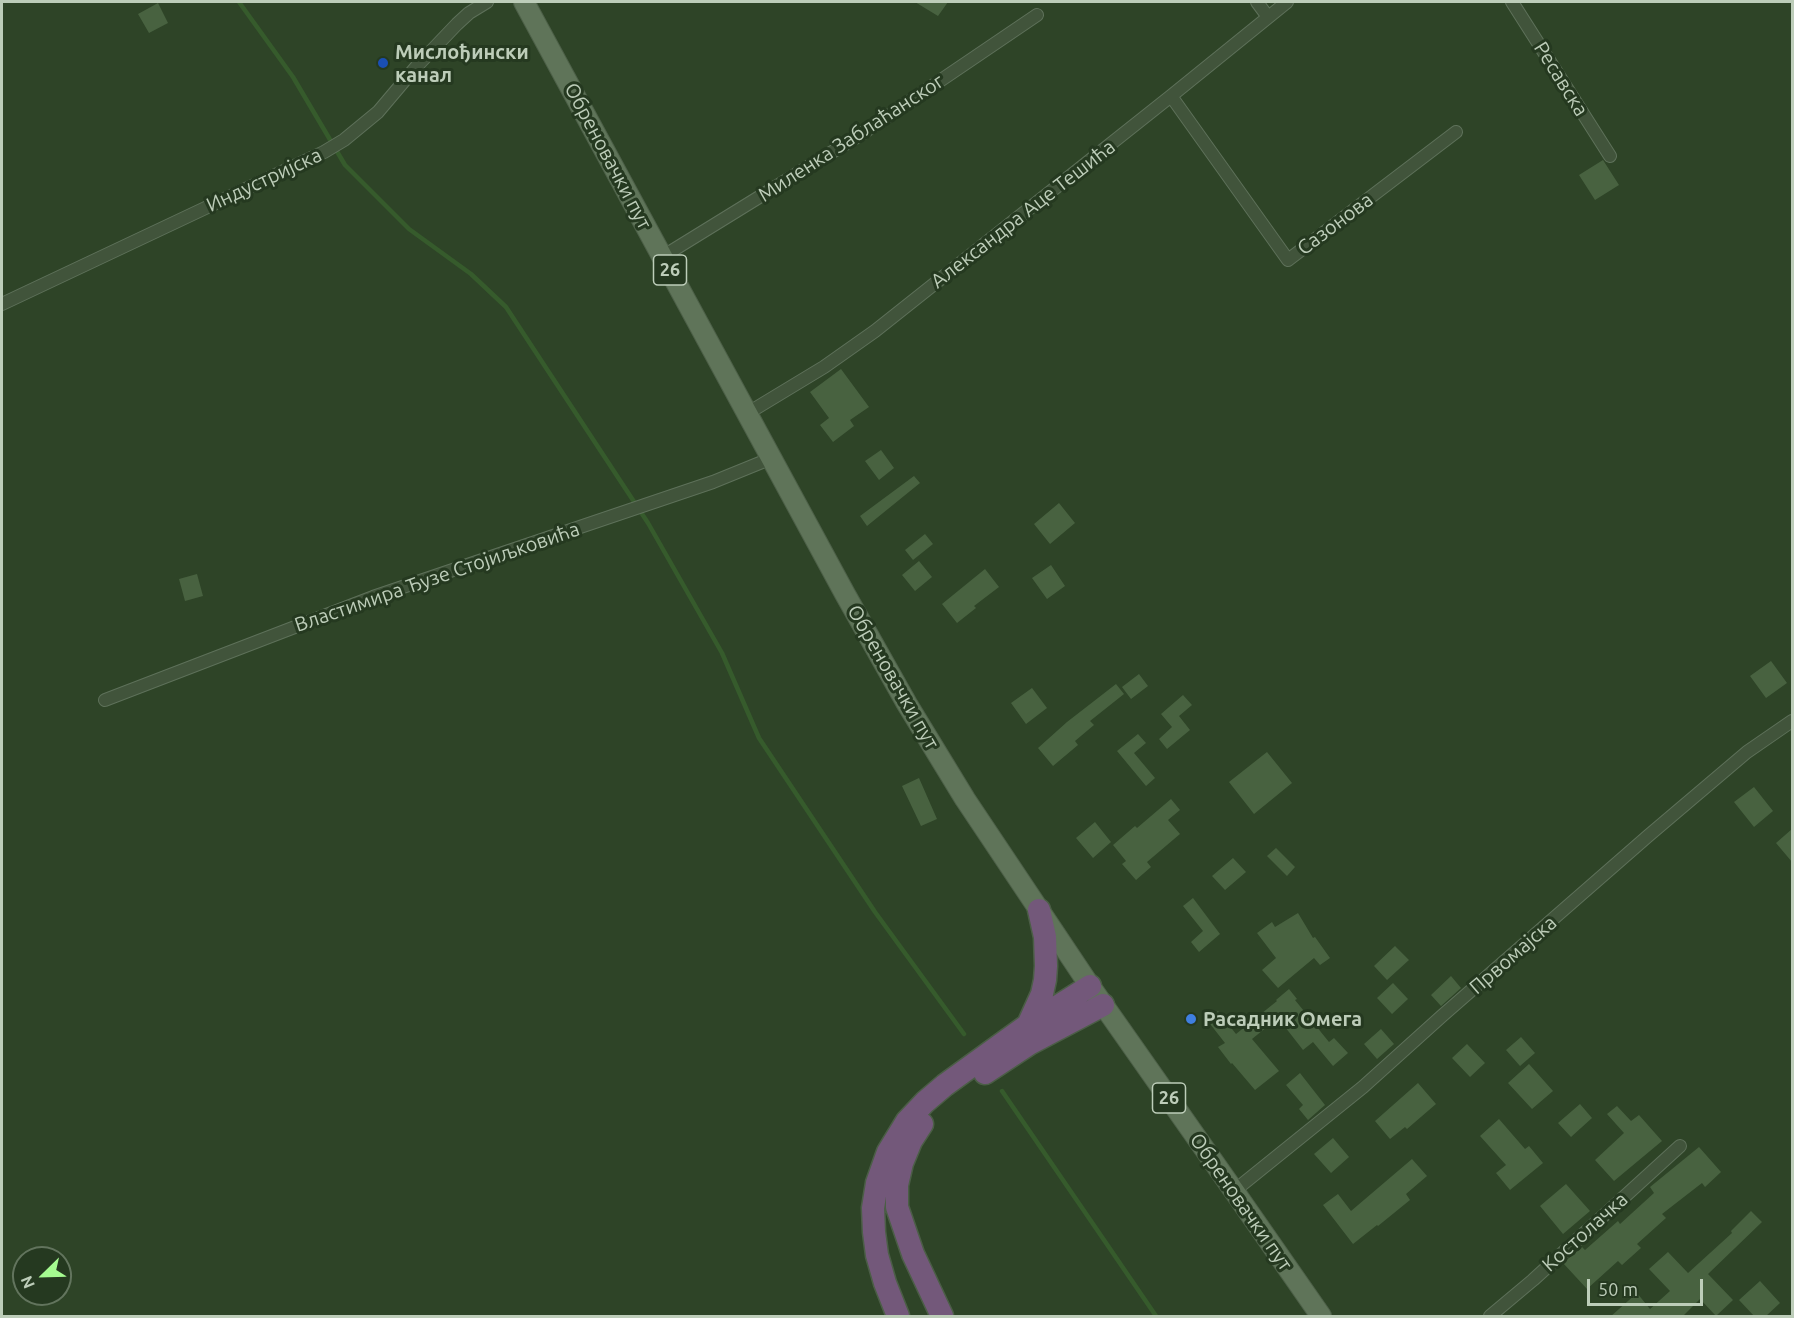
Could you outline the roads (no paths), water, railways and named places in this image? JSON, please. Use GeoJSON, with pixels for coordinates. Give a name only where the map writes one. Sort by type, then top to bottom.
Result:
{"type":"FeatureCollection","features":[{"type":"Feature","properties":{"kind":"highway"},"geometry":{"type":"LineString","coordinates":[[1028,1025],[1042,994],[1045,980],[1045,937],[1039,910]]}},
{"type":"Feature","properties":{"kind":"highway"},"geometry":{"type":"LineString","coordinates":[[898,1317],[877,1255],[874,1232],[873,1208],[881,1169],[888,1152],[907,1121],[925,1102],[965,1069],[1028,1025],[1090,986]]}},
{"type":"Feature","properties":{"kind":"highway"},"geometry":{"type":"LineString","coordinates":[[942,1317],[913,1254],[897,1207],[897,1185],[902,1163],[911,1141],[923,1122],[945,1101],[1029,1044],[1103,1005]]}},
{"type":"Feature","properties":{"kind":"main road","name":"Обреновачки пут"},"geometry":{"type":"LineString","coordinates":[[524,2],[907,704],[965,799],[1090,986],[1321,1317]]}},
{"type":"Feature","properties":{"kind":"street","name":"Индустријска"},"geometry":{"type":"LineString","coordinates":[[2,304],[324,152],[344,140],[378,112],[457,24],[487,2]]}},
{"type":"Feature","properties":{"kind":"street"},"geometry":{"type":"LineString","coordinates":[[1257,2],[1268,17]]}},
{"type":"Feature","properties":{"kind":"street","name":"Александра Аце Тешића"},"geometry":{"type":"LineString","coordinates":[[748,413],[824,367],[875,331],[1287,2]]}},
{"type":"Feature","properties":{"kind":"street","name":"Ресавска"},"geometry":{"type":"LineString","coordinates":[[1512,2],[1610,156]]}},
{"type":"Feature","properties":{"kind":"street","name":"Миленка Заблаћанског"},"geometry":{"type":"LineString","coordinates":[[662,256],[863,133],[1037,15]]}},
{"type":"Feature","properties":{"kind":"street","name":"Сазонова"},"geometry":{"type":"LineString","coordinates":[[1171,96],[1288,260],[1456,132]]}},
{"type":"Feature","properties":{"kind":"street","name":"Властимира Ђузе Стојиљковића"},"geometry":{"type":"LineString","coordinates":[[105,700],[373,597],[713,482],[771,458]]}},
{"type":"Feature","properties":{"kind":"street","name":"Првомајска"},"geometry":{"type":"LineString","coordinates":[[1234,1191],[1363,1087],[1657,828],[1747,752],[1792,721]]}},
{"type":"Feature","properties":{"kind":"street","name":"Костолачка"},"geometry":{"type":"LineString","coordinates":[[1490,1317],[1680,1146]]}},
{"type":"Feature","properties":{"kind":"waterway"},"geometry":{"type":"LineString","coordinates":[[239,2],[293,77],[345,165],[409,229],[471,274],[506,307],[648,523],[722,653],[759,738],[875,912],[964,1034]]}},
{"type":"Feature","properties":{"kind":"waterway"},"geometry":{"type":"LineString","coordinates":[[1002,1091],[1156,1316]]}},
{"type":"Feature","properties":{"kind":"place","name":"Мислођински канал"},"geometry":{"type":"Point","coordinates":[383,63]}},
{"type":"Feature","properties":{"kind":"place","name":"Расадник Омега"},"geometry":{"type":"Point","coordinates":[1191,1019]}}]}
